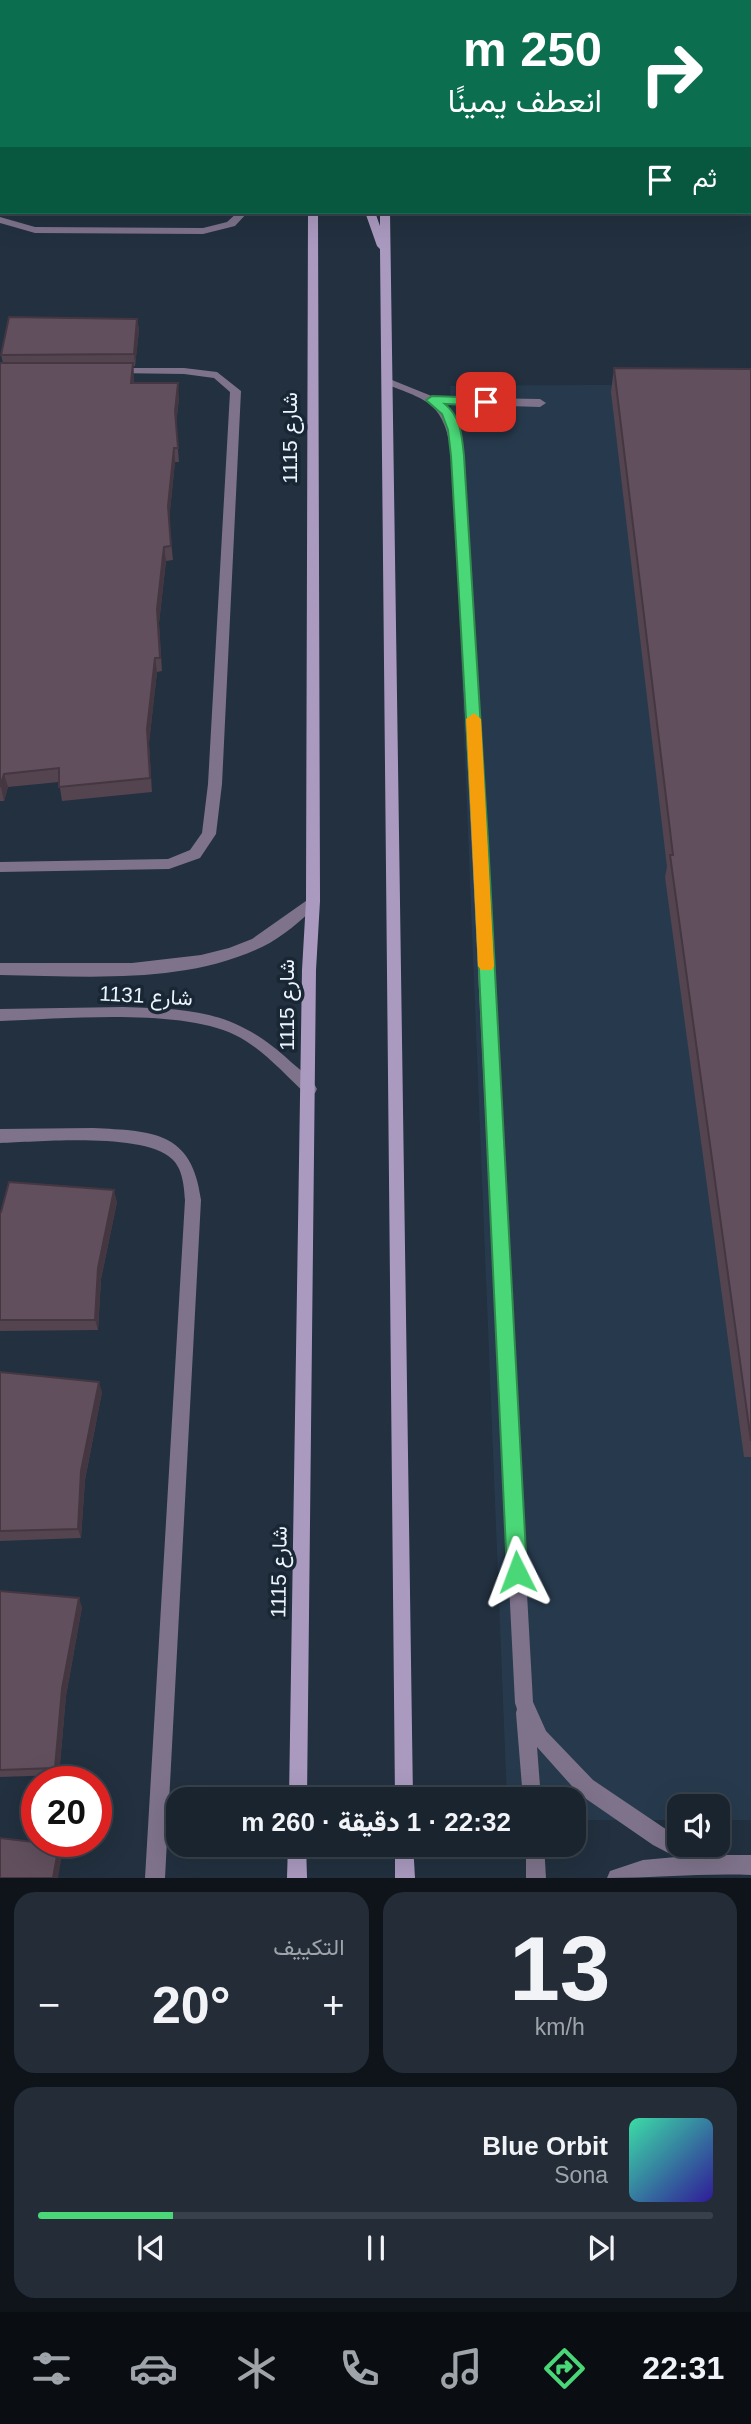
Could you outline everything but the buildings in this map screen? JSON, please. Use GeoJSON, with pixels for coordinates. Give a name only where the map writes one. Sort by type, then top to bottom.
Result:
{"type":"FeatureCollection","features":[{"type":"Feature","properties":{"kind":"street"},"geometry":{"type":"LineString","coordinates":[[0,220],[35,230],[203,231],[231,224],[241,214]]}},
{"type":"Feature","properties":{"kind":"street","name":"شارع 1115"},"geometry":{"type":"LineString","coordinates":[[298,1787],[310,1089],[309,970],[313,901],[313,214]]}},
{"type":"Feature","properties":{"kind":"street"},"geometry":{"type":"LineString","coordinates":[[371,214],[386,257]]}},
{"type":"Feature","properties":{"kind":"street"},"geometry":{"type":"LineString","coordinates":[[385,214],[404,1787]]}},
{"type":"Feature","properties":{"kind":"street"},"geometry":{"type":"LineString","coordinates":[[0,867],[169,864],[195,854],[209,834],[215,784],[236,391],[216,375],[184,371],[106,372]]}},
{"type":"Feature","properties":{"kind":"street"},"geometry":{"type":"LineString","coordinates":[[387,381],[432,400],[447,412],[454,430],[461,505],[524,1703],[531,1787]]}},
{"type":"Feature","properties":{"kind":"street"},"geometry":{"type":"LineString","coordinates":[[432,400],[540,403]]}},
{"type":"Feature","properties":{"kind":"street","name":"شارع 1131"},"geometry":{"type":"LineString","coordinates":[[0,970],[96,969],[177,964],[221,957],[255,944],[283,927],[313,901]]}},
{"type":"Feature","properties":{"kind":"street","name":"شارع 1131"},"geometry":{"type":"LineString","coordinates":[[0,1015],[166,1015],[204,1020],[239,1030],[271,1053],[310,1089]]}},
{"type":"Feature","properties":{"kind":"street"},"geometry":{"type":"LineString","coordinates":[[0,1136],[125,1135],[150,1140],[177,1153],[190,1176],[193,1200],[155,1878]]}},
{"type":"Feature","properties":{"kind":"street"},"geometry":{"type":"LineString","coordinates":[[524,1703],[540,1737],[586,1787],[660,1838],[707,1864]]}},
{"type":"Feature","properties":{"kind":"street"},"geometry":{"type":"LineString","coordinates":[[297,1857],[297,1878]]}},
{"type":"Feature","properties":{"kind":"street"},"geometry":{"type":"LineString","coordinates":[[404,1857],[405,1878]]}},
{"type":"Feature","properties":{"kind":"street"},"geometry":{"type":"LineString","coordinates":[[535,1857],[536,1878]]}},
{"type":"Feature","properties":{"kind":"street"},"geometry":{"type":"LineString","coordinates":[[617,1878],[643,1870],[707,1864],[751,1865]]}},
{"type":"Feature","properties":{"kind":"shaded area"},"geometry":{"type":"Polygon","coordinates":[[[751,384],[751,1820],[730,1820],[730,1794],[667,1794],[667,1820],[586,1820],[586,1787],[507,1787],[450,386],[751,384]]]}},
{"type":"Feature","properties":{"kind":"slow traffic"},"geometry":{"type":"LineString","coordinates":[[474,719],[486,966]]}},
{"type":"Feature","properties":{"kind":"route"},"geometry":{"type":"LineString","coordinates":[[486,402],[432,400],[447,412],[454,430],[458,456],[517,1572]]}}]}
